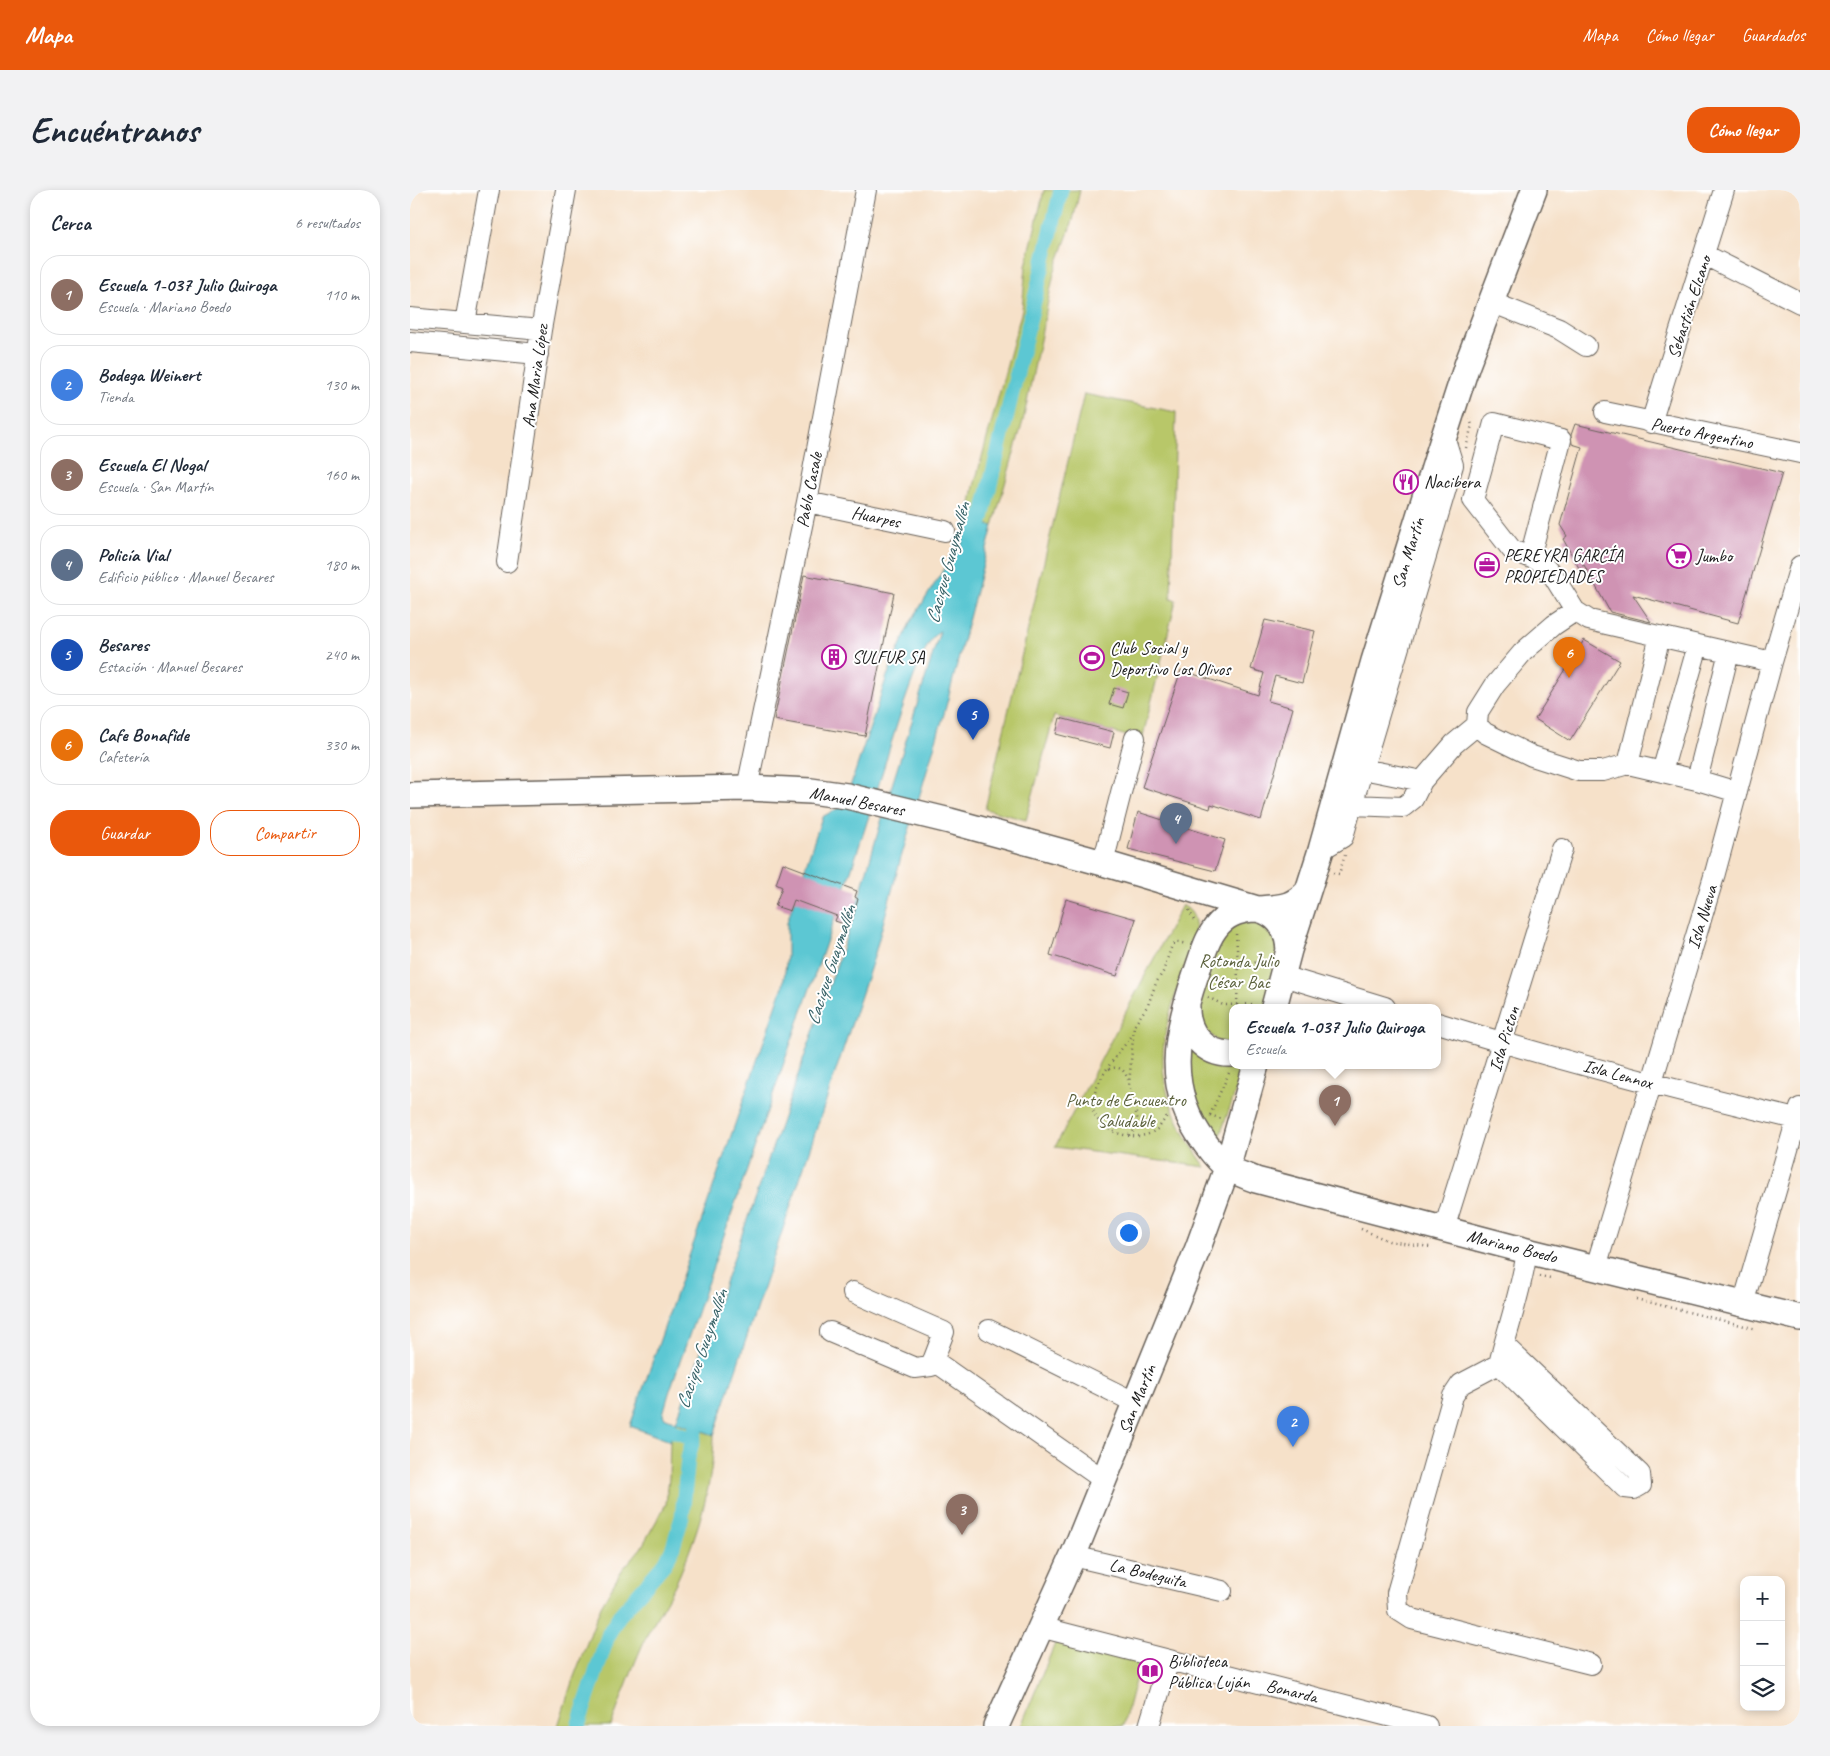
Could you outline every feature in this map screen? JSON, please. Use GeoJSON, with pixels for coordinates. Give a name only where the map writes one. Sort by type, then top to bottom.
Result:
{"type":"FeatureCollection","features":[{"type":"Feature","properties":{"kind":"main road","name":"San Martín"},"geometry":{"type":"LineString","coordinates":[[1275,1004],[1321,850],[1374,661],[1444,436],[1467,365],[1534,190]]}},
{"type":"Feature","properties":{"kind":"main road","name":"Manuel Besares"},"geometry":{"type":"LineString","coordinates":[[410,796],[747,788],[811,791],[846,796],[915,812],[1103,863],[1254,908]]}},
{"type":"Feature","properties":{"kind":"main road","name":"Manuel Besares"},"geometry":{"type":"LineString","coordinates":[[410,805],[446,795]]}},
{"type":"Feature","properties":{"kind":"main road"},"geometry":{"type":"LineString","coordinates":[[1157,879],[1193,900],[1202,909],[1207,921],[1198,942],[1176,1056],[1180,1094],[1187,1115],[1200,1136],[1227,1168]]}},
{"type":"Feature","properties":{"kind":"main road"},"geometry":{"type":"LineString","coordinates":[[1198,942],[1223,920],[1236,912],[1254,908],[1289,905],[1307,892]]}},
{"type":"Feature","properties":{"kind":"main road"},"geometry":{"type":"LineString","coordinates":[[1254,908],[1271,915],[1281,924],[1288,937],[1286,963]]}},
{"type":"Feature","properties":{"kind":"main road"},"geometry":{"type":"LineString","coordinates":[[1189,994],[1187,1019],[1195,1036],[1229,1062]]}},
{"type":"Feature","properties":{"kind":"main road","name":"San Martín"},"geometry":{"type":"LineString","coordinates":[[996,1726],[1073,1556],[1198,1248],[1227,1168],[1255,1069]]}},
{"type":"Feature","properties":{"kind":"main road","name":"Mariano Boedo"},"geometry":{"type":"LineString","coordinates":[[1227,1168],[1256,1180],[1438,1238],[1526,1262],[1596,1267],[1800,1318]]}},
{"type":"Feature","properties":{"kind":"street"},"geometry":{"type":"LineString","coordinates":[[465,323],[489,190]]}},
{"type":"Feature","properties":{"kind":"street","name":"Ana Maria López"},"geometry":{"type":"LineString","coordinates":[[507,562],[541,330],[566,190]]}},
{"type":"Feature","properties":{"kind":"street","name":"Pablo Casale"},"geometry":{"type":"LineString","coordinates":[[747,788],[807,502],[866,190]]}},
{"type":"Feature","properties":{"kind":"street","name":"Sebastián Elcano"},"geometry":{"type":"LineString","coordinates":[[1651,423],[1724,190]]}},
{"type":"Feature","properties":{"kind":"street"},"geometry":{"type":"LineString","coordinates":[[1705,255],[1800,303]]}},
{"type":"Feature","properties":{"kind":"street"},"geometry":{"type":"LineString","coordinates":[[1491,302],[1559,329],[1586,346]]}},
{"type":"Feature","properties":{"kind":"street"},"geometry":{"type":"LineString","coordinates":[[410,318],[541,330]]}},
{"type":"Feature","properties":{"kind":"street"},"geometry":{"type":"LineString","coordinates":[[410,342],[538,354]]}},
{"type":"Feature","properties":{"kind":"street","name":"Puerto Argentino"},"geometry":{"type":"LineString","coordinates":[[1605,412],[1800,453]]}},
{"type":"Feature","properties":{"kind":"street"},"geometry":{"type":"LineString","coordinates":[[1473,500],[1494,422],[1561,440],[1530,557]]}},
{"type":"Feature","properties":{"kind":"street"},"geometry":{"type":"LineString","coordinates":[[1321,850],[1343,837],[1453,465],[1444,436]]}},
{"type":"Feature","properties":{"kind":"street"},"geometry":{"type":"LineString","coordinates":[[1446,490],[1473,500],[1512,550],[1539,561],[1554,577],[1575,610],[1589,620],[1772,662]]}},
{"type":"Feature","properties":{"kind":"street","name":"Huarpes"},"geometry":{"type":"LineString","coordinates":[[807,502],[945,531]]}},
{"type":"Feature","properties":{"kind":"street","name":"Isla Nueva"},"geometry":{"type":"LineString","coordinates":[[1596,1267],[1715,873],[1772,662],[1795,598],[1799,573]]}},
{"type":"Feature","properties":{"kind":"street"},"geometry":{"type":"LineString","coordinates":[[1575,610],[1554,625],[1523,652],[1495,685],[1478,712],[1477,725],[1484,733],[1532,756],[1579,771],[1603,771],[1628,764],[1697,780],[1737,792]]}},
{"type":"Feature","properties":{"kind":"street"},"geometry":{"type":"LineString","coordinates":[[1628,764],[1660,636]]}},
{"type":"Feature","properties":{"kind":"street"},"geometry":{"type":"LineString","coordinates":[[1662,772],[1698,645]]}},
{"type":"Feature","properties":{"kind":"street"},"geometry":{"type":"LineString","coordinates":[[1697,780],[1729,652]]}},
{"type":"Feature","properties":{"kind":"street"},"geometry":{"type":"LineString","coordinates":[[1352,806],[1403,807],[1414,800],[1422,781],[1454,744],[1477,725]]}},
{"type":"Feature","properties":{"kind":"street"},"geometry":{"type":"LineString","coordinates":[[1103,863],[1135,738]]}},
{"type":"Feature","properties":{"kind":"street"},"geometry":{"type":"LineString","coordinates":[[1363,769],[1422,781]]}},
{"type":"Feature","properties":{"kind":"street","name":"Isla Picton"},"geometry":{"type":"LineString","coordinates":[[1438,1238],[1503,1043],[1562,849]]}},
{"type":"Feature","properties":{"kind":"street"},"geometry":{"type":"LineString","coordinates":[[1286,963],[1378,1004]]}},
{"type":"Feature","properties":{"kind":"street","name":"Isla Lennox"},"geometry":{"type":"LineString","coordinates":[[1441,1024],[1651,1084],[1799,1116]]}},
{"type":"Feature","properties":{"kind":"street"},"geometry":{"type":"LineString","coordinates":[[1743,1304],[1799,1116]]}},
{"type":"Feature","properties":{"kind":"street"},"geometry":{"type":"LineString","coordinates":[[1526,1262],[1502,1354],[1461,1384],[1453,1396],[1397,1593],[1398,1610],[1412,1619],[1591,1664]]}},
{"type":"Feature","properties":{"kind":"street"},"geometry":{"type":"LineString","coordinates":[[830,1332],[915,1368],[930,1366],[944,1332],[853,1292]]}},
{"type":"Feature","properties":{"kind":"street"},"geometry":{"type":"LineString","coordinates":[[989,1330],[1136,1404]]}},
{"type":"Feature","properties":{"kind":"street"},"geometry":{"type":"LineString","coordinates":[[1502,1354],[1640,1474],[1641,1485],[1634,1489],[1625,1488],[1502,1354]]}},
{"type":"Feature","properties":{"kind":"street"},"geometry":{"type":"LineString","coordinates":[[933,1360],[1104,1480]]}},
{"type":"Feature","properties":{"kind":"street","name":"La Bodeguita"},"geometry":{"type":"LineString","coordinates":[[1073,1556],[1222,1591]]}},
{"type":"Feature","properties":{"kind":"street","name":"Bonarda"},"geometry":{"type":"LineString","coordinates":[[1040,1626],[1421,1725]]}},
{"type":"Feature","properties":{"kind":"street"},"geometry":{"type":"LineString","coordinates":[[1149,1726],[1169,1660]]}},
{"type":"Feature","properties":{"kind":"path"},"geometry":{"type":"LineString","coordinates":[[1188,909],[1195,920],[1198,942]]}},
{"type":"Feature","properties":{"kind":"path"},"geometry":{"type":"LineString","coordinates":[[1235,929],[1238,963],[1237,1004]]}},
{"type":"Feature","properties":{"kind":"path"},"geometry":{"type":"LineString","coordinates":[[1129,1085],[1132,1036],[1135,1022],[1148,1005],[1156,983],[1163,972],[1171,946],[1176,942],[1187,944],[1198,942],[1238,963],[1286,963]]}},
{"type":"Feature","properties":{"kind":"path"},"geometry":{"type":"LineString","coordinates":[[1189,994],[1229,1005]]}},
{"type":"Feature","properties":{"kind":"path"},"geometry":{"type":"LineString","coordinates":[[1132,1036],[1107,1069],[1093,1099],[1094,1113],[1099,1123],[1109,1130],[1129,1135],[1143,1135],[1154,1132],[1170,1114],[1187,1115],[1239,1125]]}},
{"type":"Feature","properties":{"kind":"path"},"geometry":{"type":"LineString","coordinates":[[1187,1115],[1229,1065]]}},
{"type":"Feature","properties":{"kind":"path"},"geometry":{"type":"LineString","coordinates":[[1107,1069],[1114,1067],[1123,1070],[1129,1085],[1138,1121],[1136,1129],[1129,1135]]}},
{"type":"Feature","properties":{"kind":"path"},"geometry":{"type":"LineString","coordinates":[[1134,1104],[1143,1107],[1153,1107],[1165,1098]]}},
{"type":"Feature","properties":{"kind":"path"},"geometry":{"type":"LineString","coordinates":[[1356,1227],[1389,1242],[1438,1238]]}},
{"type":"Feature","properties":{"kind":"path"},"geometry":{"type":"LineString","coordinates":[[1526,1262],[1551,1278]]}},
{"type":"Feature","properties":{"kind":"path"},"geometry":{"type":"LineString","coordinates":[[1634,1299],[1764,1331]]}},
{"type":"Feature","properties":{"kind":"green space"},"geometry":{"type":"Polygon","coordinates":[[[1044,190],[1080,190],[1073,220],[1054,273],[1023,421],[993,526],[968,521],[974,486],[1022,310],[1026,266],[1044,190]]]}},
{"type":"Feature","properties":{"kind":"green space","name":"Club Social y Deportivo Los Olivos"},"geometry":{"type":"Polygon","coordinates":[[[1084,394],[1176,412],[1171,598],[1176,600],[1142,740],[1054,716],[1026,820],[985,809],[1084,394]]]}},
{"type":"Feature","properties":{"kind":"green space","name":"Punto de Encuentro Saludable"},"geometry":{"type":"Polygon","coordinates":[[[1182,905],[1194,917],[1195,932],[1167,1024],[1163,1050],[1164,1077],[1171,1105],[1183,1131],[1206,1167],[1055,1147],[1182,905]]]}},
{"type":"Feature","properties":{"kind":"green space","name":"Rotonda Julio César Bac"},"geometry":{"type":"Polygon","coordinates":[[[1261,921],[1273,931],[1279,952],[1267,1004],[1229,1004],[1229,1043],[1217,1041],[1196,1020],[1204,964],[1233,923],[1261,921]]]}},
{"type":"Feature","properties":{"kind":"green space"},"geometry":{"type":"Polygon","coordinates":[[[1184,1045],[1229,1064],[1229,1069],[1244,1069],[1218,1141],[1196,1117],[1184,1045]]]}},
{"type":"Feature","properties":{"kind":"green space"},"geometry":{"type":"Polygon","coordinates":[[[676,1422],[714,1435],[708,1488],[699,1523],[687,1557],[644,1643],[611,1726],[558,1726],[572,1682],[601,1606],[622,1570],[641,1548],[666,1504],[670,1441],[676,1422]]]}},
{"type":"Feature","properties":{"kind":"green space"},"geometry":{"type":"Polygon","coordinates":[[[1056,1641],[1140,1662],[1123,1726],[1021,1726],[1056,1641]]]}},
{"type":"Feature","properties":{"kind":"water"},"geometry":{"type":"Polygon","coordinates":[[[968,521],[993,526],[944,714],[900,861],[874,957],[714,1435],[676,1422],[670,1441],[630,1426],[783,986],[787,956],[787,922],[822,817],[844,805],[887,676],[910,623],[949,561],[961,547],[968,521]],[[940,631],[932,639],[922,657],[902,708],[836,916],[669,1393],[663,1414],[664,1417],[676,1422],[852,921],[940,631]]]}},
{"type":"Feature","properties":{"kind":"building","name":"Jumbo"},"geometry":{"type":"Polygon","coordinates":[[[1575,424],[1782,473],[1738,623],[1633,595],[1651,622],[1610,612],[1584,565],[1579,568],[1563,539],[1567,536],[1560,525],[1582,447],[1572,444],[1571,435],[1575,424]]]}},
{"type":"Feature","properties":{"kind":"building","name":"SULFUR SA"},"geometry":{"type":"Polygon","coordinates":[[[804,575],[894,593],[865,736],[774,720],[804,575]]]}},
{"type":"Feature","properties":{"kind":"building"},"geometry":{"type":"Polygon","coordinates":[[[1265,620],[1315,631],[1302,683],[1275,676],[1268,701],[1293,708],[1261,820],[1211,804],[1210,809],[1142,787],[1181,670],[1258,695],[1264,673],[1251,669],[1265,620]]]}},
{"type":"Feature","properties":{"kind":"building"},"geometry":{"type":"Polygon","coordinates":[[[1584,640],[1620,661],[1570,741],[1535,719],[1584,640]]]}},
{"type":"Feature","properties":{"kind":"building"},"geometry":{"type":"Polygon","coordinates":[[[1114,688],[1128,692],[1123,708],[1109,704],[1114,688]]]}},
{"type":"Feature","properties":{"kind":"building"},"geometry":{"type":"Polygon","coordinates":[[[1060,718],[1114,732],[1110,748],[1056,734],[1060,718]]]}},
{"type":"Feature","properties":{"kind":"building"},"geometry":{"type":"Polygon","coordinates":[[[1138,812],[1225,840],[1215,871],[1128,849],[1138,812]]]}},
{"type":"Feature","properties":{"kind":"building"},"geometry":{"type":"Polygon","coordinates":[[[783,863],[857,891],[855,897],[858,899],[852,921],[847,925],[835,921],[837,916],[794,900],[790,911],[775,906],[782,887],[776,884],[783,863]]]}},
{"type":"Feature","properties":{"kind":"building"},"geometry":{"type":"Polygon","coordinates":[[[1066,899],[1136,919],[1117,976],[1050,955],[1066,899]]]}},
{"type":"Feature","properties":{"kind":"waterway","name":"Cacique Guaymallén"},"geometry":{"type":"LineString","coordinates":[[976,543],[1061,190]]}},
{"type":"Feature","properties":{"kind":"waterway","name":"Cacique Guaymallén"},"geometry":{"type":"LineString","coordinates":[[578,1726],[609,1633],[619,1616],[665,1563],[672,1550],[682,1517],[688,1458],[701,1410]]}},
{"type":"Feature","properties":{"kind":"waterway"},"geometry":{"type":"LineString","coordinates":[[654,1424],[693,1438]]}},
{"type":"Feature","properties":{"kind":"place","name":"Nacibera"},"geometry":{"type":"Point","coordinates":[1406,482]}},
{"type":"Feature","properties":{"kind":"place","name":"Jumbo"},"geometry":{"type":"Point","coordinates":[1679,556]}},
{"type":"Feature","properties":{"kind":"place","name":"PEREYRA GARCÍA PROPIEDADES"},"geometry":{"type":"Point","coordinates":[1487,565]}},
{"type":"Feature","properties":{"kind":"place","name":"SULFUR SA"},"geometry":{"type":"Point","coordinates":[834,657]}},
{"type":"Feature","properties":{"kind":"place","name":"Club Social y Deportivo Los Olivos"},"geometry":{"type":"Point","coordinates":[1092,658]}},
{"type":"Feature","properties":{"kind":"place","name":"Cafe Bonafide"},"geometry":{"type":"Point","coordinates":[1569,678]}},
{"type":"Feature","properties":{"kind":"place","name":"Besares"},"geometry":{"type":"Point","coordinates":[973,740]}},
{"type":"Feature","properties":{"kind":"place","name":"Policía Vial"},"geometry":{"type":"Point","coordinates":[1176,844]}},
{"type":"Feature","properties":{"kind":"place","name":"Escuela 1-037 Julio Quiroga"},"geometry":{"type":"Point","coordinates":[1335,1126]}},
{"type":"Feature","properties":{"kind":"place","name":"Bodega Weinert"},"geometry":{"type":"Point","coordinates":[1293,1447]}},
{"type":"Feature","properties":{"kind":"place","name":"Escuela El Nogal"},"geometry":{"type":"Point","coordinates":[962,1535]}},
{"type":"Feature","properties":{"kind":"place","name":"Biblioteca Pública Luján"},"geometry":{"type":"Point","coordinates":[1150,1671]}}]}
